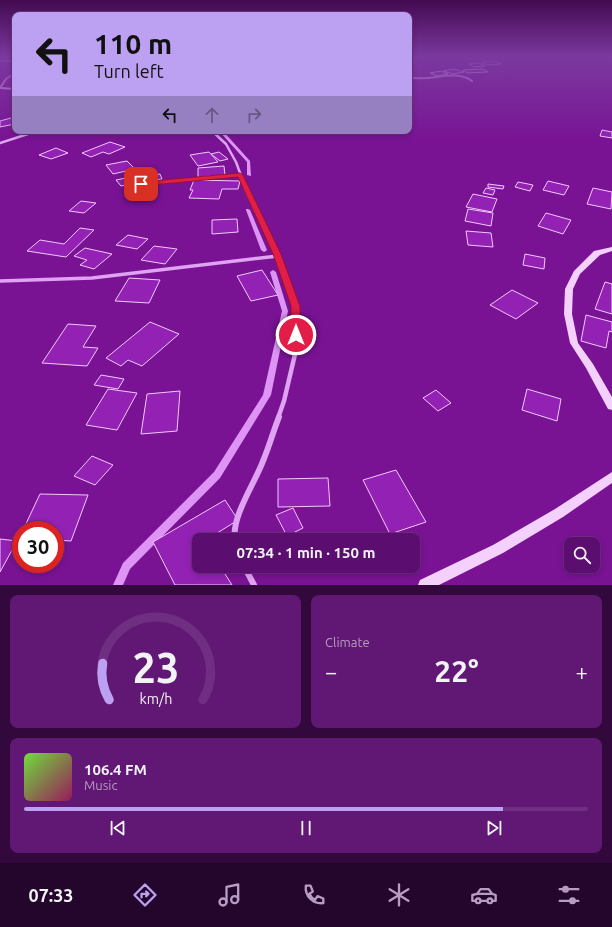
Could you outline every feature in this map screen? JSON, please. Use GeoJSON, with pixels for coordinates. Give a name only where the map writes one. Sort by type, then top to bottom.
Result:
{"type":"FeatureCollection","features":[{"type":"Feature","properties":{"kind":"main road"},"geometry":{"type":"LineString","coordinates":[[612,249],[597,253],[577,273],[569,289],[568,308],[574,343],[590,366],[612,406]]}},
{"type":"Feature","properties":{"kind":"main road"},"geometry":{"type":"LineString","coordinates":[[425,585],[498,549],[559,513],[612,477]]}},
{"type":"Feature","properties":{"kind":"street"},"geometry":{"type":"LineString","coordinates":[[0,88],[12,89]]}},
{"type":"Feature","properties":{"kind":"street"},"geometry":{"type":"LineString","coordinates":[[0,143],[28,134]]}},
{"type":"Feature","properties":{"kind":"street"},"geometry":{"type":"LineString","coordinates":[[215,134],[226,144],[278,256],[295,306],[296,350],[284,402],[263,462],[238,517],[234,533]]}},
{"type":"Feature","properties":{"kind":"street"},"geometry":{"type":"LineString","coordinates":[[141,184],[240,175]]}},
{"type":"Feature","properties":{"kind":"street"},"geometry":{"type":"LineString","coordinates":[[0,281],[92,278],[278,256]]}},
{"type":"Feature","properties":{"kind":"street"},"geometry":{"type":"LineString","coordinates":[[248,573],[254,585]]}},
{"type":"Feature","properties":{"kind":"building"},"geometry":{"type":"Polygon","coordinates":[[[11,118],[12,125],[0,127],[0,121],[11,118]]]}},
{"type":"Feature","properties":{"kind":"building"},"geometry":{"type":"Polygon","coordinates":[[[602,130],[612,132],[612,138],[600,136],[602,130]]]}},
{"type":"Feature","properties":{"kind":"building"},"geometry":{"type":"Polygon","coordinates":[[[110,142],[125,147],[109,154],[103,152],[91,157],[82,153],[110,142]]]}},
{"type":"Feature","properties":{"kind":"building"},"geometry":{"type":"Polygon","coordinates":[[[56,148],[68,153],[51,159],[39,155],[56,148]]]}},
{"type":"Feature","properties":{"kind":"building"},"geometry":{"type":"Polygon","coordinates":[[[209,152],[218,162],[198,166],[190,155],[209,152]]]}},
{"type":"Feature","properties":{"kind":"building"},"geometry":{"type":"Polygon","coordinates":[[[219,152],[228,159],[220,161],[211,154],[219,152]]]}},
{"type":"Feature","properties":{"kind":"building"},"geometry":{"type":"Polygon","coordinates":[[[127,161],[135,169],[113,174],[106,165],[127,161]]]}},
{"type":"Feature","properties":{"kind":"building"},"geometry":{"type":"Polygon","coordinates":[[[224,166],[225,175],[198,177],[198,168],[224,166]]]}},
{"type":"Feature","properties":{"kind":"building"},"geometry":{"type":"Polygon","coordinates":[[[160,174],[162,179],[149,181],[147,176],[160,174]]]}},
{"type":"Feature","properties":{"kind":"building"},"geometry":{"type":"Polygon","coordinates":[[[140,175],[145,181],[121,186],[116,180],[140,175]]]}},
{"type":"Feature","properties":{"kind":"building"},"geometry":{"type":"Polygon","coordinates":[[[194,180],[240,181],[238,189],[222,189],[219,199],[189,198],[193,190],[190,190],[194,180]]]}},
{"type":"Feature","properties":{"kind":"building"},"geometry":{"type":"Polygon","coordinates":[[[548,181],[569,186],[564,195],[543,190],[548,181]]]}},
{"type":"Feature","properties":{"kind":"building"},"geometry":{"type":"Polygon","coordinates":[[[518,182],[533,185],[530,191],[515,187],[518,182]]]}},
{"type":"Feature","properties":{"kind":"building"},"geometry":{"type":"Polygon","coordinates":[[[488,184],[504,186],[503,189],[488,187],[488,184]]]}},
{"type":"Feature","properties":{"kind":"building"},"geometry":{"type":"Polygon","coordinates":[[[486,188],[495,190],[493,195],[483,193],[486,188]]]}},
{"type":"Feature","properties":{"kind":"building"},"geometry":{"type":"Polygon","coordinates":[[[593,188],[612,192],[611,209],[587,204],[593,188]]]}},
{"type":"Feature","properties":{"kind":"building"},"geometry":{"type":"Polygon","coordinates":[[[473,194],[497,199],[492,212],[466,207],[473,194]]]}},
{"type":"Feature","properties":{"kind":"building"},"geometry":{"type":"Polygon","coordinates":[[[81,201],[96,203],[84,213],[69,211],[81,201]]]}},
{"type":"Feature","properties":{"kind":"building"},"geometry":{"type":"Polygon","coordinates":[[[468,209],[493,213],[491,226],[465,221],[468,209]]]}},
{"type":"Feature","properties":{"kind":"building"},"geometry":{"type":"Polygon","coordinates":[[[546,213],[571,220],[563,234],[538,226],[546,213]]]}},
{"type":"Feature","properties":{"kind":"building"},"geometry":{"type":"Polygon","coordinates":[[[237,219],[238,232],[212,234],[212,220],[237,219]]]}},
{"type":"Feature","properties":{"kind":"building"},"geometry":{"type":"Polygon","coordinates":[[[80,228],[94,230],[66,257],[27,251],[40,240],[64,244],[80,228]]]}},
{"type":"Feature","properties":{"kind":"building"},"geometry":{"type":"Polygon","coordinates":[[[466,231],[491,233],[493,247],[468,245],[466,231]]]}},
{"type":"Feature","properties":{"kind":"building"},"geometry":{"type":"Polygon","coordinates":[[[128,235],[148,239],[137,249],[116,245],[128,235]]]}},
{"type":"Feature","properties":{"kind":"building"},"geometry":{"type":"Polygon","coordinates":[[[154,246],[177,249],[165,264],[141,260],[154,246]]]}},
{"type":"Feature","properties":{"kind":"building"},"geometry":{"type":"Polygon","coordinates":[[[85,248],[112,254],[94,269],[80,265],[87,260],[74,256],[85,248]]]}},
{"type":"Feature","properties":{"kind":"building"},"geometry":{"type":"Polygon","coordinates":[[[525,254],[545,258],[544,269],[523,265],[525,254]]]}},
{"type":"Feature","properties":{"kind":"building"},"geometry":{"type":"Polygon","coordinates":[[[262,270],[278,295],[251,301],[237,276],[262,270]]]}},
{"type":"Feature","properties":{"kind":"building"},"geometry":{"type":"Polygon","coordinates":[[[129,278],[160,280],[149,303],[115,301],[129,278]]]}},
{"type":"Feature","properties":{"kind":"building"},"geometry":{"type":"Polygon","coordinates":[[[605,282],[612,284],[612,314],[595,309],[605,282]]]}},
{"type":"Feature","properties":{"kind":"building"},"geometry":{"type":"Polygon","coordinates":[[[512,290],[538,303],[516,319],[490,305],[512,290]]]}},
{"type":"Feature","properties":{"kind":"building"},"geometry":{"type":"Polygon","coordinates":[[[586,315],[612,322],[612,332],[609,331],[606,348],[581,341],[586,315]]]}},
{"type":"Feature","properties":{"kind":"building"},"geometry":{"type":"Polygon","coordinates":[[[150,322],[179,334],[142,366],[128,360],[121,366],[106,358],[150,322]]]}},
{"type":"Feature","properties":{"kind":"building"},"geometry":{"type":"Polygon","coordinates":[[[68,324],[96,326],[83,347],[98,348],[87,366],[42,363],[68,324]]]}},
{"type":"Feature","properties":{"kind":"building"},"geometry":{"type":"Polygon","coordinates":[[[101,375],[124,379],[118,389],[94,385],[101,375]]]}},
{"type":"Feature","properties":{"kind":"building"},"geometry":{"type":"Polygon","coordinates":[[[108,389],[137,393],[117,430],[86,425],[108,389]]]}},
{"type":"Feature","properties":{"kind":"building"},"geometry":{"type":"Polygon","coordinates":[[[527,389],[561,399],[557,421],[522,410],[527,389]]]}},
{"type":"Feature","properties":{"kind":"building"},"geometry":{"type":"Polygon","coordinates":[[[436,390],[451,403],[438,411],[423,398],[436,390]]]}},
{"type":"Feature","properties":{"kind":"building"},"geometry":{"type":"Polygon","coordinates":[[[180,391],[177,431],[141,434],[147,394],[180,391]]]}},
{"type":"Feature","properties":{"kind":"building"},"geometry":{"type":"Polygon","coordinates":[[[92,456],[113,465],[95,485],[74,476],[92,456]]]}},
{"type":"Feature","properties":{"kind":"building"},"geometry":{"type":"Polygon","coordinates":[[[396,470],[426,522],[390,533],[363,480],[396,470]]]}},
{"type":"Feature","properties":{"kind":"building"},"geometry":{"type":"Polygon","coordinates":[[[328,478],[330,506],[278,507],[278,479],[328,478]]]}},
{"type":"Feature","properties":{"kind":"building"},"geometry":{"type":"Polygon","coordinates":[[[40,494],[88,495],[71,541],[64,541],[64,521],[27,521],[40,494]]]}},
{"type":"Feature","properties":{"kind":"building"},"geometry":{"type":"Polygon","coordinates":[[[225,500],[238,520],[217,533],[192,533],[192,573],[224,573],[232,585],[175,585],[153,542],[225,500]]]}},
{"type":"Feature","properties":{"kind":"building"},"geometry":{"type":"Polygon","coordinates":[[[293,508],[303,528],[293,533],[285,533],[276,515],[293,508]]]}},
{"type":"Feature","properties":{"kind":"building"},"geometry":{"type":"Polygon","coordinates":[[[0,539],[12,540],[12,550],[0,572],[0,539]]]}},
{"type":"Feature","properties":{"kind":"waterway"},"geometry":{"type":"LineString","coordinates":[[224,134],[249,162],[249,175]]}},
{"type":"Feature","properties":{"kind":"waterway"},"geometry":{"type":"LineString","coordinates":[[248,210],[264,250]]}},
{"type":"Feature","properties":{"kind":"waterway"},"geometry":{"type":"LineString","coordinates":[[118,585],[126,566],[217,475],[267,395],[285,311],[273,272]]}},
{"type":"Feature","properties":{"kind":"route"},"geometry":{"type":"LineString","coordinates":[[141,184],[240,175],[277,254],[295,306],[296,335]]}}]}
